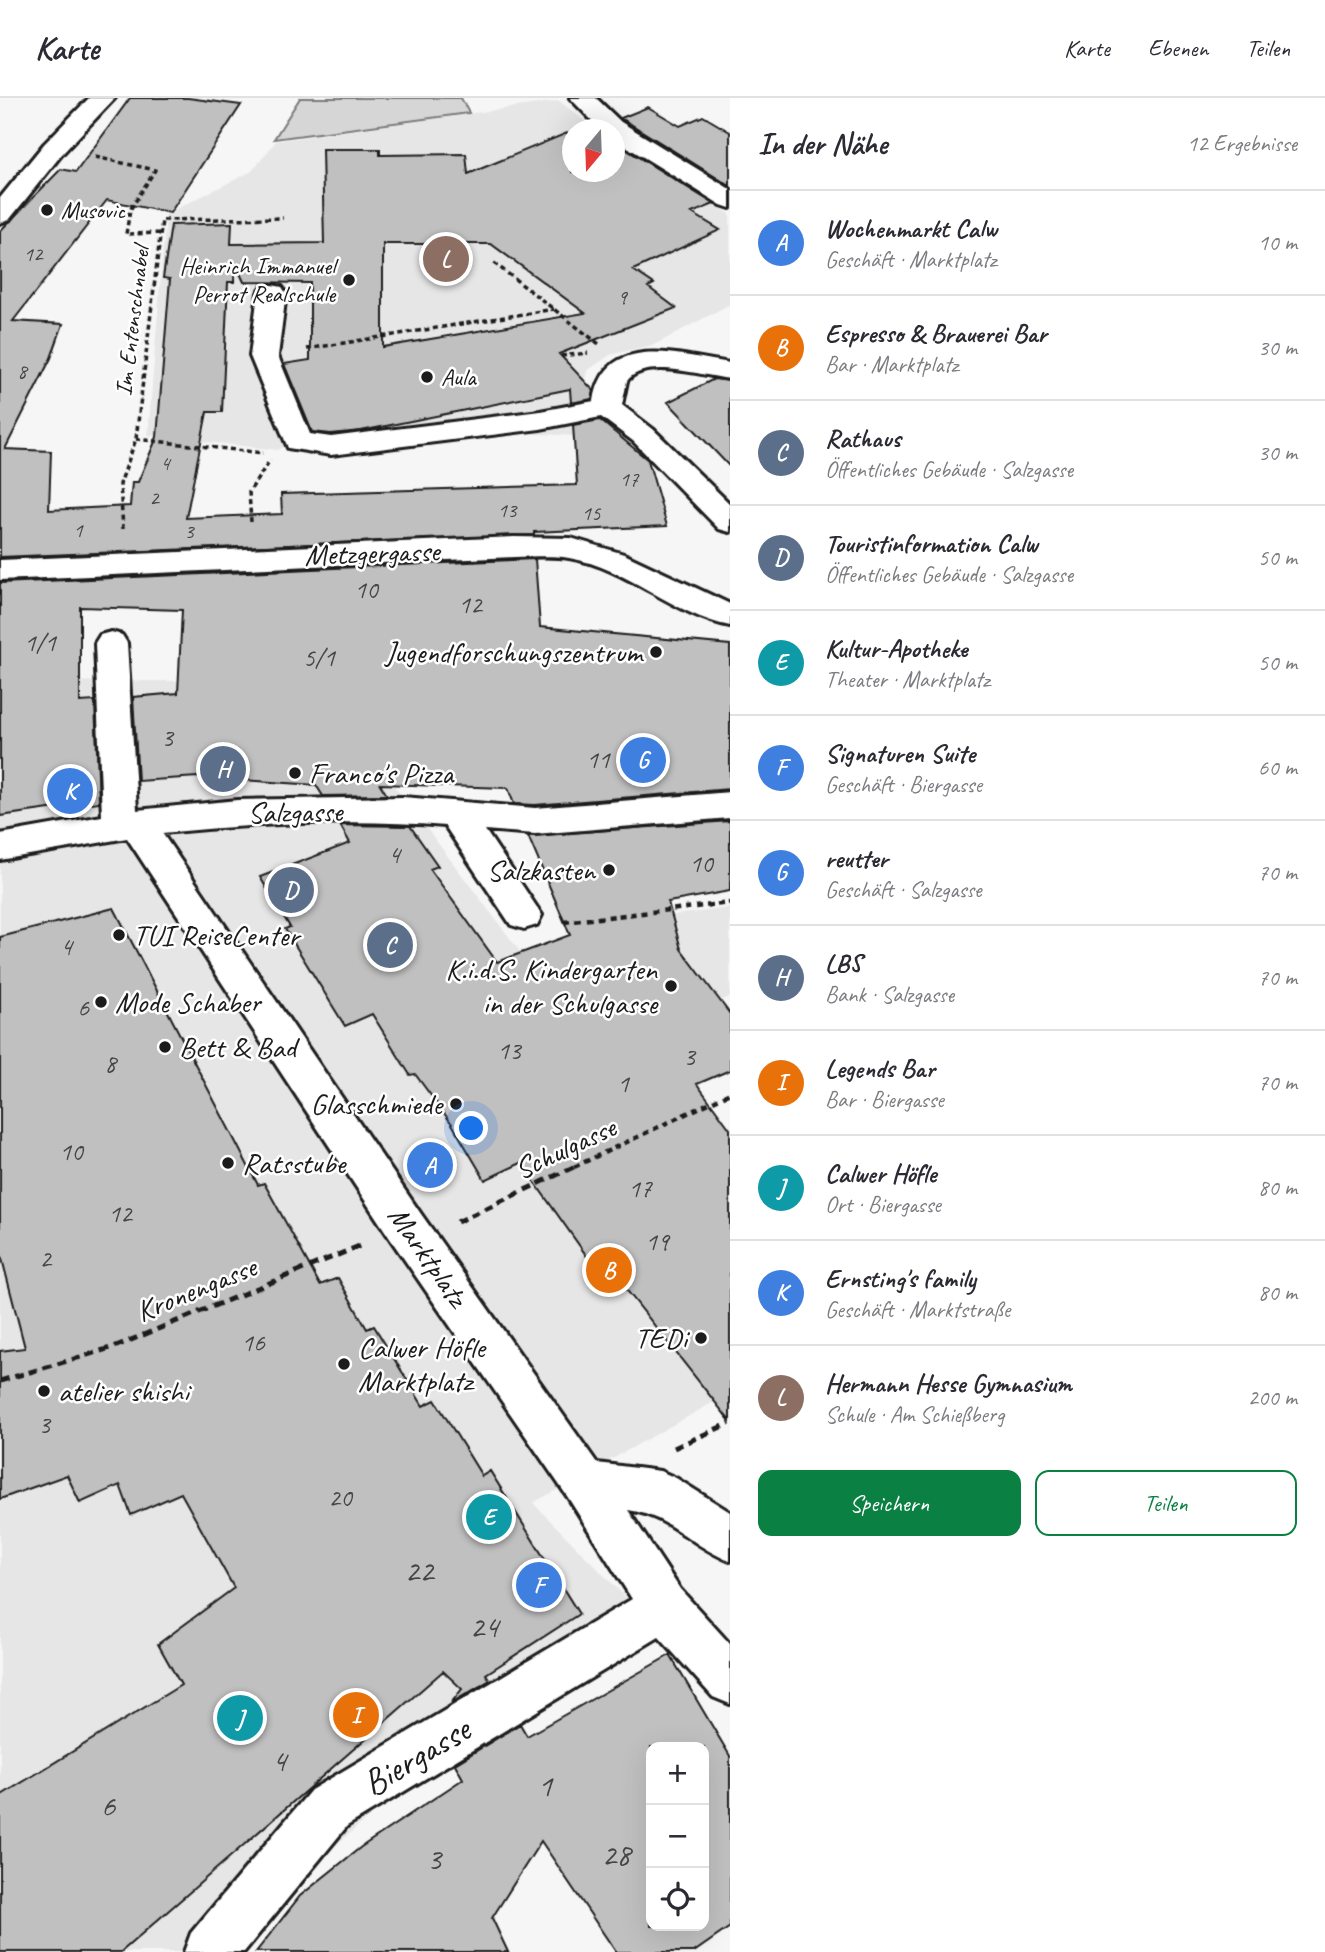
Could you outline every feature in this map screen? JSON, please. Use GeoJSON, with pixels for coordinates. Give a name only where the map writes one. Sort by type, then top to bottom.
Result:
{"type":"FeatureCollection","features":[{"type":"Feature","properties":{"kind":"street"},"geometry":{"type":"LineString","coordinates":[[0,215],[53,149],[103,98]]}},
{"type":"Feature","properties":{"kind":"street"},"geometry":{"type":"LineString","coordinates":[[582,98],[611,127],[730,200]]}},
{"type":"Feature","properties":{"kind":"street"},"geometry":{"type":"LineString","coordinates":[[272,293],[264,356],[298,442],[331,446],[540,420],[607,407],[643,435],[730,522]]}},
{"type":"Feature","properties":{"kind":"street"},"geometry":{"type":"LineString","coordinates":[[607,407],[613,379],[634,363],[651,360],[730,371]]}},
{"type":"Feature","properties":{"kind":"street","name":"Metzgergasse"},"geometry":{"type":"LineString","coordinates":[[0,570],[514,547],[571,548],[613,561],[719,613],[730,615]]}},
{"type":"Feature","properties":{"kind":"street"},"geometry":{"type":"LineString","coordinates":[[111,643],[128,825]]}},
{"type":"Feature","properties":{"kind":"street","name":"Salzgasse"},"geometry":{"type":"LineString","coordinates":[[0,847],[128,825],[237,813],[403,810],[535,821],[730,805]]}},
{"type":"Feature","properties":{"kind":"street"},"geometry":{"type":"LineString","coordinates":[[455,814],[524,915]]}},
{"type":"Feature","properties":{"kind":"street","name":"Marktplatz"},"geometry":{"type":"LineString","coordinates":[[128,825],[583,1481],[663,1606],[730,1680]]}},
{"type":"Feature","properties":{"kind":"street"},"geometry":{"type":"LineString","coordinates":[[583,1481],[660,1493],[730,1539]]}},
{"type":"Feature","properties":{"kind":"street","name":"Biergasse"},"geometry":{"type":"LineString","coordinates":[[228,1945],[329,1808],[630,1629],[663,1606]]}},
{"type":"Feature","properties":{"kind":"path","name":"Im Entenschnabel"},"geometry":{"type":"LineString","coordinates":[[108,159],[155,170],[130,210],[126,234],[160,233],[136,439],[120,484],[125,564]]}},
{"type":"Feature","properties":{"kind":"path"},"geometry":{"type":"LineString","coordinates":[[160,233],[162,220],[283,218]]}},
{"type":"Feature","properties":{"kind":"path"},"geometry":{"type":"LineString","coordinates":[[494,263],[610,351],[634,363]]}},
{"type":"Feature","properties":{"kind":"path"},"geometry":{"type":"LineString","coordinates":[[264,356],[554,309]]}},
{"type":"Feature","properties":{"kind":"path"},"geometry":{"type":"LineString","coordinates":[[136,439],[273,454],[249,492],[253,558]]}},
{"type":"Feature","properties":{"kind":"path"},"geometry":{"type":"LineString","coordinates":[[566,923],[730,903]]}},
{"type":"Feature","properties":{"kind":"path","name":"Schulgasse"},"geometry":{"type":"LineString","coordinates":[[412,1233],[730,1093]]}},
{"type":"Feature","properties":{"kind":"path","name":"Kronengasse"},"geometry":{"type":"LineString","coordinates":[[0,1381],[114,1347],[412,1233]]}},
{"type":"Feature","properties":{"kind":"path"},"geometry":{"type":"LineString","coordinates":[[723,1429],[730,1423]]}},
{"type":"Feature","properties":{"kind":"shaded area"},"geometry":{"type":"Polygon","coordinates":[[[300,98],[461,98],[469,113],[274,139],[300,98]]]}},
{"type":"Feature","properties":{"kind":"shaded area"},"geometry":{"type":"Polygon","coordinates":[[[559,101],[582,119],[562,119],[562,182],[625,182],[625,148],[730,214],[730,304],[656,344],[610,355],[587,371],[581,395],[593,437],[506,432],[292,442],[278,450],[148,435],[166,214],[252,171],[276,141],[559,101]]]}},
{"type":"Feature","properties":{"kind":"shaded area"},"geometry":{"type":"Polygon","coordinates":[[[0,589],[14,682],[314,680],[730,1228],[730,1393],[533,1503],[665,1637],[370,1816],[288,1886],[224,1952],[0,1952],[0,589]]]}},
{"type":"Feature","properties":{"kind":"shaded area","name":"K.i.d.S. Kindergarten in der Schulgasse"},"geometry":{"type":"Polygon","coordinates":[[[730,908],[730,997],[613,1046],[658,917],[730,908]]]}},
{"type":"Feature","properties":{"kind":"building"},"geometry":{"type":"Polygon","coordinates":[[[130,98],[188,98],[241,105],[170,213],[107,200],[13,321],[63,324],[51,358],[5,449],[51,451],[49,510],[130,506],[132,482],[138,482],[157,437],[170,279],[163,278],[171,225],[232,223],[231,244],[324,243],[322,149],[380,149],[380,155],[466,154],[468,174],[562,135],[562,182],[625,182],[625,149],[714,204],[692,213],[720,230],[633,270],[654,284],[648,287],[676,308],[559,354],[594,391],[592,399],[571,403],[570,389],[361,431],[331,434],[312,432],[284,364],[310,360],[310,283],[244,282],[235,262],[234,282],[228,282],[222,412],[207,412],[186,518],[282,514],[281,494],[577,485],[573,425],[600,420],[648,460],[667,526],[534,532],[534,535],[0,557],[0,231],[61,169],[76,172],[130,98]],[[383,244],[383,347],[585,313],[491,244],[383,244]]]}},
{"type":"Feature","properties":{"kind":"building"},"geometry":{"type":"Polygon","coordinates":[[[648,107],[680,126],[703,116],[730,132],[730,186],[625,119],[621,118],[648,107]]]}},
{"type":"Feature","properties":{"kind":"building"},"geometry":{"type":"Polygon","coordinates":[[[714,379],[730,381],[730,467],[668,402],[714,379]]]}},
{"type":"Feature","properties":{"kind":"building"},"geometry":{"type":"Polygon","coordinates":[[[535,559],[540,627],[730,645],[730,789],[535,805],[514,804],[508,788],[380,784],[387,795],[323,796],[316,785],[198,777],[138,781],[133,697],[178,693],[182,610],[80,607],[80,702],[95,701],[99,802],[0,816],[0,583],[535,559]]]}},
{"type":"Feature","properties":{"kind":"building"},"geometry":{"type":"Polygon","coordinates":[[[730,821],[730,891],[668,902],[681,949],[730,1014],[730,1070],[697,1084],[730,1129],[730,1421],[621,1283],[610,1289],[521,1163],[485,1180],[452,1124],[415,1074],[410,1075],[372,1014],[345,1026],[285,929],[290,927],[260,877],[350,843],[340,825],[410,826],[438,866],[430,869],[497,962],[570,935],[528,836],[730,821]]]}},
{"type":"Feature","properties":{"kind":"building"},"geometry":{"type":"Polygon","coordinates":[[[114,908],[258,1185],[264,1183],[320,1285],[338,1278],[367,1329],[374,1326],[423,1406],[435,1400],[482,1476],[490,1471],[579,1614],[486,1674],[490,1680],[451,1703],[462,1689],[443,1671],[121,1952],[0,1952],[0,1796],[181,1685],[158,1644],[234,1588],[181,1493],[131,1515],[120,1485],[80,1503],[67,1475],[0,1499],[0,1351],[25,1348],[0,1251],[0,937],[114,908]]]}},
{"type":"Feature","properties":{"kind":"building"},"geometry":{"type":"Polygon","coordinates":[[[670,1655],[730,1756],[730,1927],[694,1952],[616,1952],[541,1841],[492,1918],[508,1952],[256,1952],[300,1896],[361,1847],[463,1779],[455,1764],[520,1724],[527,1736],[670,1655]]]}},
{"type":"Feature","properties":{"kind":"place","name":"Musovic"},"geometry":{"type":"Point","coordinates":[47,210]}},
{"type":"Feature","properties":{"kind":"place","name":"Hermann Hesse Gymnasium"},"geometry":{"type":"Point","coordinates":[446,259]}},
{"type":"Feature","properties":{"kind":"place","name":"Heinrich Immanuel Perrot Realschule"},"geometry":{"type":"Point","coordinates":[349,280]}},
{"type":"Feature","properties":{"kind":"place","name":"Aula"},"geometry":{"type":"Point","coordinates":[427,377]}},
{"type":"Feature","properties":{"kind":"place","name":"Jugendforschungszentrum"},"geometry":{"type":"Point","coordinates":[656,652]}},
{"type":"Feature","properties":{"kind":"place","name":"reutter"},"geometry":{"type":"Point","coordinates":[643,760]}},
{"type":"Feature","properties":{"kind":"place","name":"LBS"},"geometry":{"type":"Point","coordinates":[223,769]}},
{"type":"Feature","properties":{"kind":"place","name":"Franco's Pizza"},"geometry":{"type":"Point","coordinates":[295,773]}},
{"type":"Feature","properties":{"kind":"place","name":"Ernsting's family"},"geometry":{"type":"Point","coordinates":[70,791]}},
{"type":"Feature","properties":{"kind":"place","name":"Salzkasten"},"geometry":{"type":"Point","coordinates":[609,870]}},
{"type":"Feature","properties":{"kind":"place","name":"Touristinformation Calw"},"geometry":{"type":"Point","coordinates":[291,890]}},
{"type":"Feature","properties":{"kind":"place","name":"TUI ReiseCenter"},"geometry":{"type":"Point","coordinates":[119,935]}},
{"type":"Feature","properties":{"kind":"place","name":"Rathaus"},"geometry":{"type":"Point","coordinates":[390,945]}},
{"type":"Feature","properties":{"kind":"place","name":"K.i.d.S. Kindergarten in der Schulgasse"},"geometry":{"type":"Point","coordinates":[671,986]}},
{"type":"Feature","properties":{"kind":"place","name":"Mode Schaber"},"geometry":{"type":"Point","coordinates":[101,1002]}},
{"type":"Feature","properties":{"kind":"place","name":"Bett & Bad"},"geometry":{"type":"Point","coordinates":[165,1047]}},
{"type":"Feature","properties":{"kind":"place","name":"Glasschmiede"},"geometry":{"type":"Point","coordinates":[456,1104]}},
{"type":"Feature","properties":{"kind":"place","name":"Ratsstube"},"geometry":{"type":"Point","coordinates":[228,1163]}},
{"type":"Feature","properties":{"kind":"place","name":"Wochenmarkt Calw"},"geometry":{"type":"Point","coordinates":[430,1165]}},
{"type":"Feature","properties":{"kind":"place","name":"Espresso & Brauerei Bar"},"geometry":{"type":"Point","coordinates":[609,1270]}},
{"type":"Feature","properties":{"kind":"place","name":"TEDi"},"geometry":{"type":"Point","coordinates":[701,1338]}},
{"type":"Feature","properties":{"kind":"place","name":"Calwer Höfle Marktplatz"},"geometry":{"type":"Point","coordinates":[344,1364]}},
{"type":"Feature","properties":{"kind":"place","name":"atelier shishi"},"geometry":{"type":"Point","coordinates":[44,1391]}},
{"type":"Feature","properties":{"kind":"place","name":"Kultur-Apotheke"},"geometry":{"type":"Point","coordinates":[489,1517]}},
{"type":"Feature","properties":{"kind":"place","name":"Signaturen Suite"},"geometry":{"type":"Point","coordinates":[539,1585]}},
{"type":"Feature","properties":{"kind":"place","name":"Legends Bar"},"geometry":{"type":"Point","coordinates":[356,1715]}},
{"type":"Feature","properties":{"kind":"place","name":"Calwer Höfle"},"geometry":{"type":"Point","coordinates":[240,1718]}}]}
